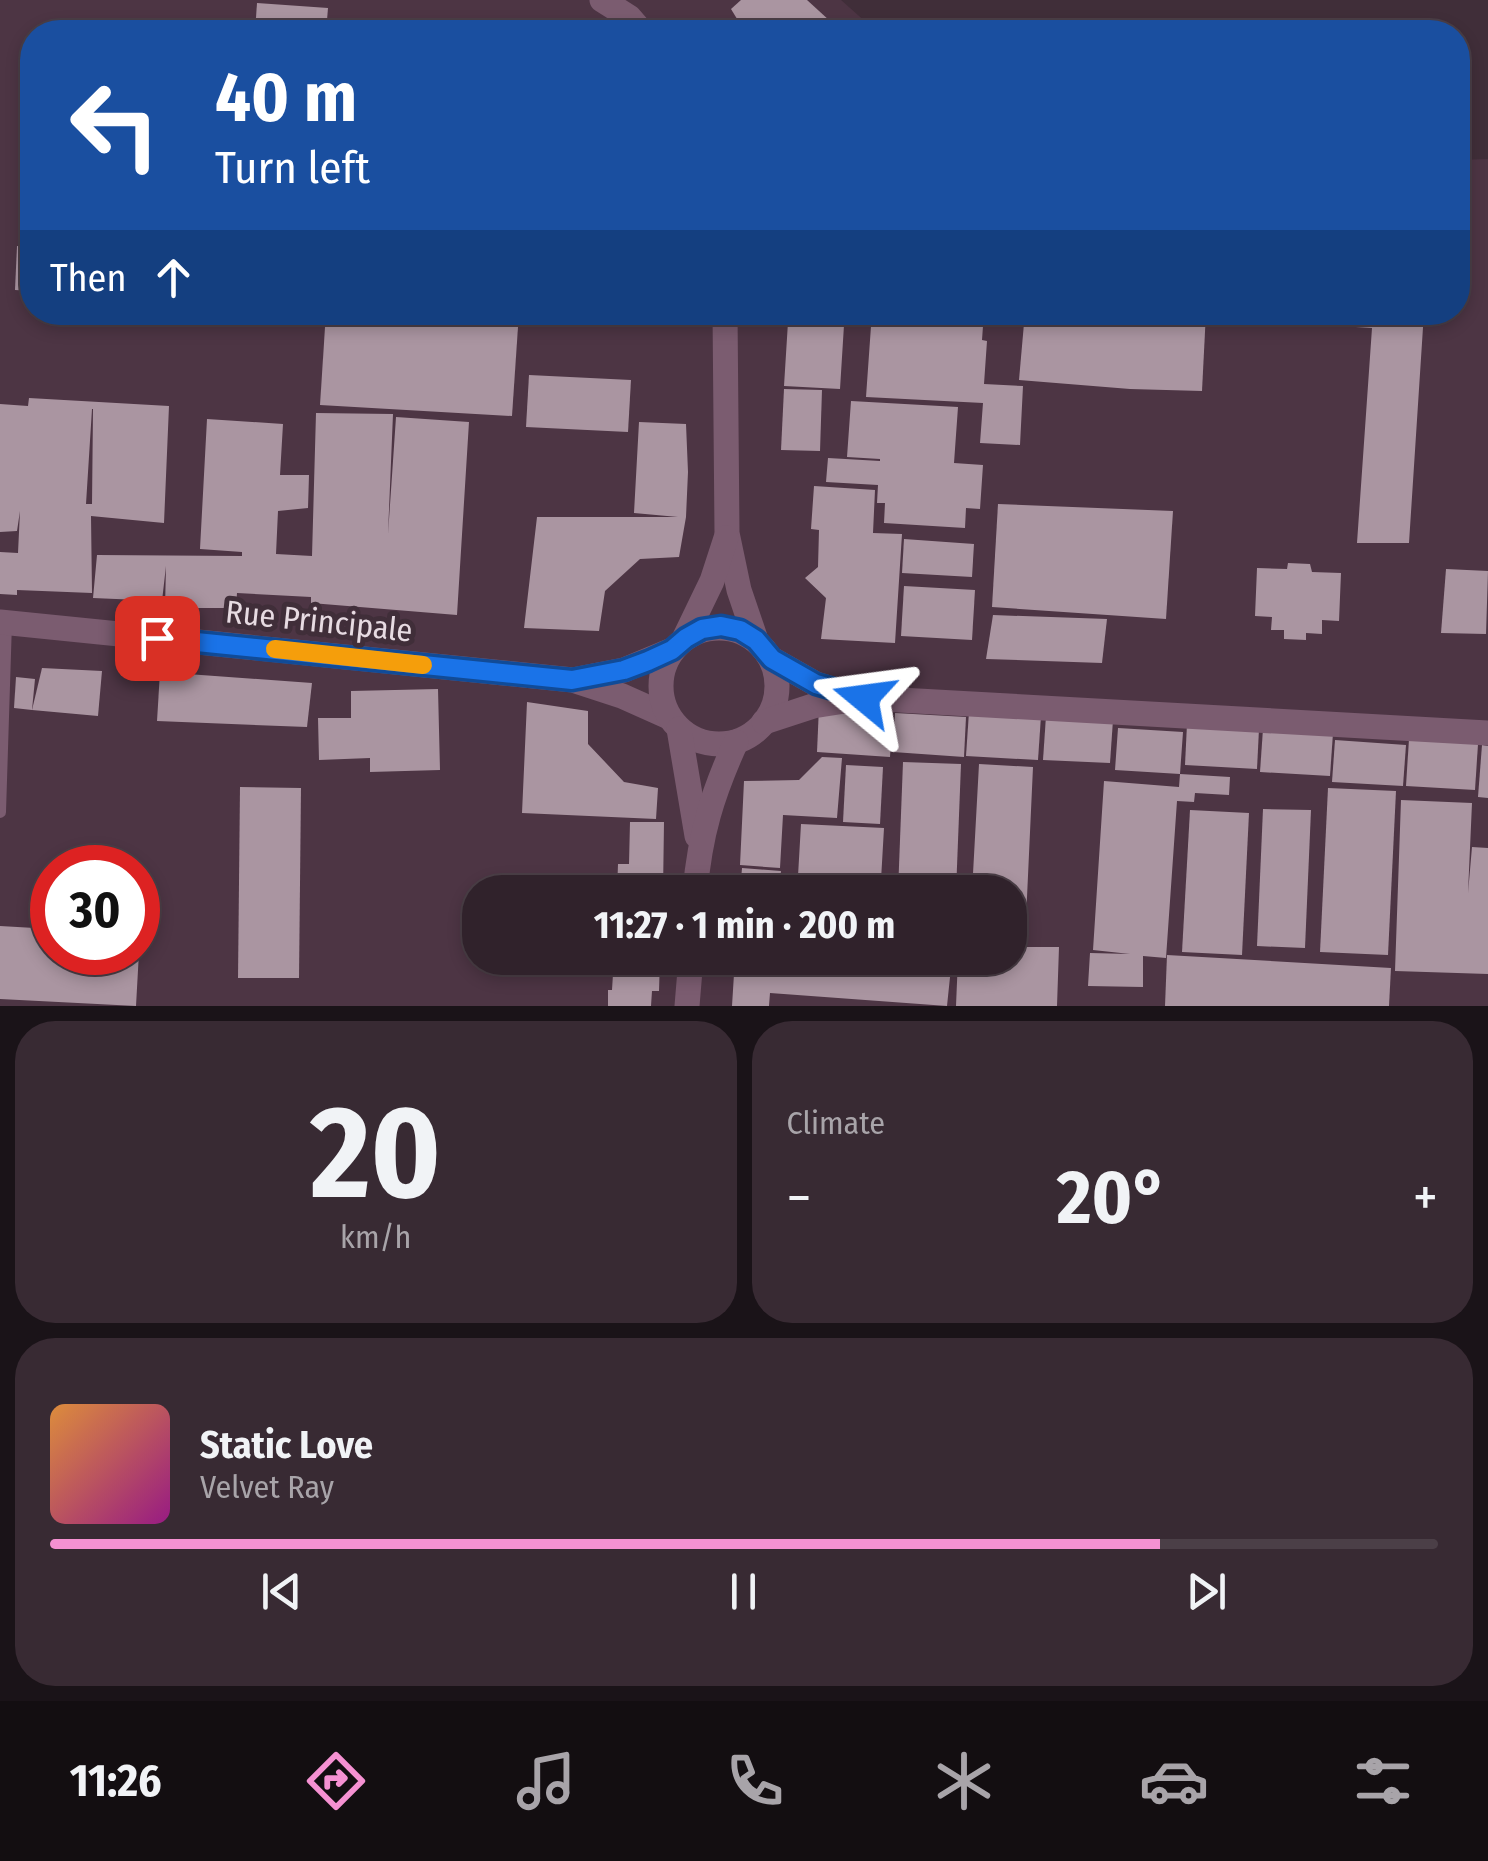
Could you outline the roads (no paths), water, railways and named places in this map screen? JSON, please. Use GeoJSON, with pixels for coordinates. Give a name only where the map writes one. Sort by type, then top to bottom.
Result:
{"type":"FeatureCollection","features":[{"type":"Feature","properties":{"kind":"street"},"geometry":{"type":"LineString","coordinates":[[602,0],[632,20]]}},
{"type":"Feature","properties":{"kind":"street"},"geometry":{"type":"LineString","coordinates":[[674,723],[706,743],[736,742],[764,722],[777,692],[777,675],[739,590],[727,533],[725,325]]}},
{"type":"Feature","properties":{"kind":"street"},"geometry":{"type":"LineString","coordinates":[[697,875],[691,790],[674,723],[662,701],[660,683],[664,666],[712,581],[727,533]]}},
{"type":"Feature","properties":{"kind":"street","name":"Rue Principale"},"geometry":{"type":"LineString","coordinates":[[3,622],[572,680],[622,696],[674,723]]}},
{"type":"Feature","properties":{"kind":"street"},"geometry":{"type":"LineString","coordinates":[[679,644],[702,629],[721,626],[740,630],[816,684],[864,698]]}},
{"type":"Feature","properties":{"kind":"street","name":"Rue Principale"},"geometry":{"type":"LineString","coordinates":[[572,680],[624,670],[679,644]]}},
{"type":"Feature","properties":{"kind":"street"},"geometry":{"type":"LineString","coordinates":[[764,722],[814,706],[864,698],[1488,733]]}},
{"type":"Feature","properties":{"kind":"street"},"geometry":{"type":"LineString","coordinates":[[698,851],[736,742]]}},
{"type":"Feature","properties":{"kind":"street"},"geometry":{"type":"LineString","coordinates":[[687,1006],[689,975]]}},
{"type":"Feature","properties":{"kind":"lane"},"geometry":{"type":"LineString","coordinates":[[0,812],[3,622]]}}]}
